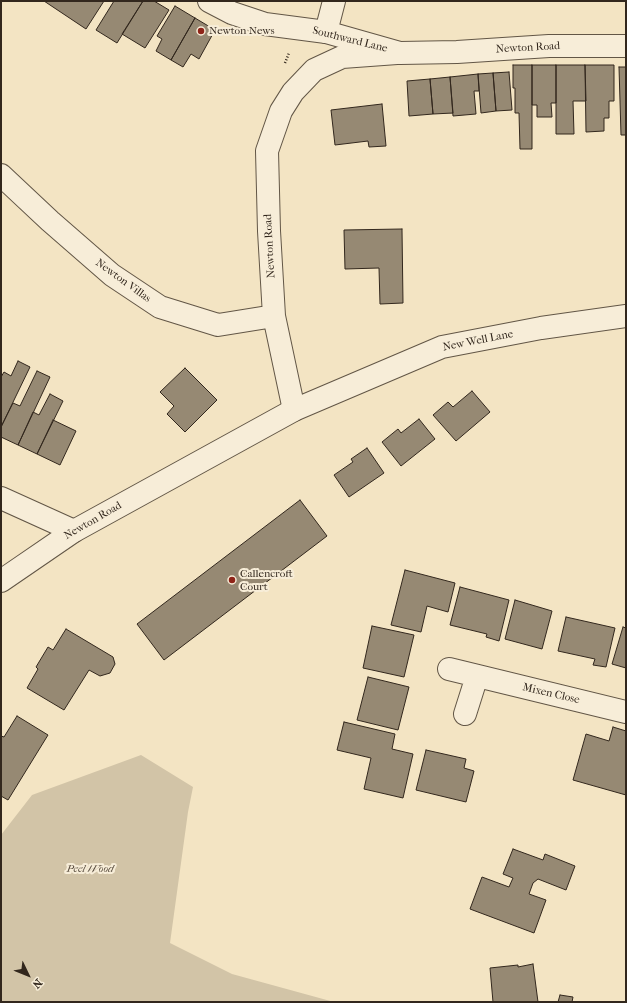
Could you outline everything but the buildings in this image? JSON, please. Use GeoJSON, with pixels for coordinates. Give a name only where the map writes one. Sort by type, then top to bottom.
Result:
{"type":"FeatureCollection","features":[{"type":"Feature","properties":{"kind":"street","name":"Southward Lane"},"geometry":{"type":"LineString","coordinates":[[209,1],[232,13],[265,24],[326,32],[400,52]]}},
{"type":"Feature","properties":{"kind":"street"},"geometry":{"type":"LineString","coordinates":[[326,32],[334,1]]}},
{"type":"Feature","properties":{"kind":"street","name":"Newton Road"},"geometry":{"type":"LineString","coordinates":[[1,581],[74,531],[294,410],[274,316],[269,231],[267,151],[281,111],[293,92],[314,70],[342,57],[400,52],[457,52],[549,46],[626,46]]}},
{"type":"Feature","properties":{"kind":"street","name":"Newton Villas"},"geometry":{"type":"LineString","coordinates":[[1,175],[112,275],[160,307],[218,325],[274,316]]}},
{"type":"Feature","properties":{"kind":"street","name":"New Well Lane"},"geometry":{"type":"LineString","coordinates":[[294,410],[442,347],[541,328],[626,316]]}},
{"type":"Feature","properties":{"kind":"street"},"geometry":{"type":"LineString","coordinates":[[1,498],[74,531]]}},
{"type":"Feature","properties":{"kind":"street","name":"Mixen Close"},"geometry":{"type":"LineString","coordinates":[[449,670],[626,712]]}},
{"type":"Feature","properties":{"kind":"street"},"geometry":{"type":"LineString","coordinates":[[465,714],[477,676]]}},
{"type":"Feature","properties":{"kind":"path"},"geometry":{"type":"LineString","coordinates":[[284,52],[289,54],[284,65]]}},
{"type":"Feature","properties":{"kind":"green space","name":"Peel Wood"},"geometry":{"type":"Polygon","coordinates":[[[141,755],[193,787],[188,812],[170,943],[232,974],[334,1002],[1,1002],[1,835],[32,795],[141,755]]]}},
{"type":"Feature","properties":{"kind":"place","name":"Newton News"},"geometry":{"type":"Point","coordinates":[201,31]}},
{"type":"Feature","properties":{"kind":"place","name":"Callencroft Court"},"geometry":{"type":"Point","coordinates":[232,580]}}]}
